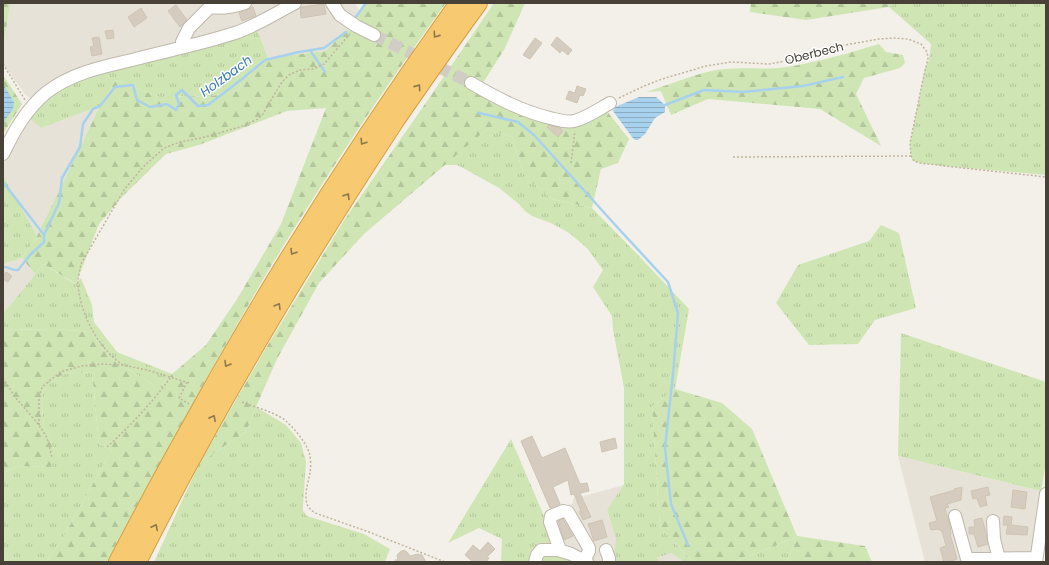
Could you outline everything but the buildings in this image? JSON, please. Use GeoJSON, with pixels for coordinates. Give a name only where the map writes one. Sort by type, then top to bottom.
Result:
{"type":"FeatureCollection","features":[{"type":"Feature","properties":{"kind":"highway"},"geometry":{"type":"LineString","coordinates":[[118,562],[181,443],[279,275],[344,170],[458,3]]}},
{"type":"Feature","properties":{"kind":"highway"},"geometry":{"type":"LineString","coordinates":[[137,562],[194,452],[262,333],[352,187],[397,118],[478,3]]}},
{"type":"Feature","properties":{"kind":"street"},"geometry":{"type":"LineString","coordinates":[[184,47],[182,42],[189,28],[210,7],[229,8],[245,3]]}},
{"type":"Feature","properties":{"kind":"street"},"geometry":{"type":"LineString","coordinates":[[332,3],[340,14],[356,26],[374,35]]}},
{"type":"Feature","properties":{"kind":"street"},"geometry":{"type":"LineString","coordinates":[[3,154],[17,127],[31,108],[46,93],[73,76],[100,67],[184,47],[237,32],[255,25],[291,4]]}},
{"type":"Feature","properties":{"kind":"street"},"geometry":{"type":"LineString","coordinates":[[471,83],[502,100],[535,115],[566,122],[576,121],[610,103]]}},
{"type":"Feature","properties":{"kind":"street"},"geometry":{"type":"LineString","coordinates":[[954,516],[967,559],[1036,560],[1046,494]]}},
{"type":"Feature","properties":{"kind":"street"},"geometry":{"type":"LineString","coordinates":[[535,562],[537,555],[541,550],[560,550],[586,561],[589,548],[568,512],[563,511],[551,516],[550,522],[560,550]]}},
{"type":"Feature","properties":{"kind":"street"},"geometry":{"type":"LineString","coordinates":[[993,521],[994,539],[999,559]]}},
{"type":"Feature","properties":{"kind":"path"},"geometry":{"type":"LineString","coordinates":[[123,365],[114,359],[101,345],[95,334],[81,304],[78,274],[86,256],[124,190],[143,168],[164,148],[180,142],[205,137],[240,127],[258,119],[263,114],[282,82],[289,75],[300,70],[313,69],[324,64],[356,26]]}},
{"type":"Feature","properties":{"kind":"path","name":"Oberbech"},"geometry":{"type":"LineString","coordinates":[[610,103],[662,79],[706,66],[731,62],[770,64],[827,52],[845,45],[879,39],[894,38],[908,40],[921,44],[927,52],[928,58],[910,143],[911,156]]}},
{"type":"Feature","properties":{"kind":"path"},"geometry":{"type":"LineString","coordinates":[[3,64],[31,108]]}},
{"type":"Feature","properties":{"kind":"path"},"geometry":{"type":"LineString","coordinates":[[571,163],[576,121]]}},
{"type":"Feature","properties":{"kind":"path"},"geometry":{"type":"LineString","coordinates":[[733,157],[911,156],[914,161],[920,163],[1046,177]]}},
{"type":"Feature","properties":{"kind":"path"},"geometry":{"type":"LineString","coordinates":[[39,425],[39,397],[42,387],[63,371],[82,366],[101,364],[123,365],[147,370],[188,383],[179,398],[189,404]]}},
{"type":"Feature","properties":{"kind":"path"},"geometry":{"type":"LineString","coordinates":[[3,378],[15,397],[39,425],[49,444],[52,458]]}},
{"type":"Feature","properties":{"kind":"path"},"geometry":{"type":"LineString","coordinates":[[107,447],[152,401],[170,378]]}},
{"type":"Feature","properties":{"kind":"path"},"geometry":{"type":"LineString","coordinates":[[242,402],[282,418],[290,425],[305,444],[309,451],[310,461],[306,496],[307,504],[311,510],[445,562]]}},
{"type":"Feature","properties":{"kind":"shaded area"},"geometry":{"type":"Polygon","coordinates":[[[355,3],[359,10],[346,32],[325,51],[268,58],[254,21],[76,72],[33,101],[25,94],[3,64],[3,50],[10,4],[355,3]]]}},
{"type":"Feature","properties":{"kind":"shaded area"},"geometry":{"type":"Polygon","coordinates":[[[100,106],[37,236],[3,175],[3,165],[29,117],[41,128],[100,106]]]}},
{"type":"Feature","properties":{"kind":"shaded area"},"geometry":{"type":"Polygon","coordinates":[[[22,258],[35,274],[3,313],[3,264],[22,258]]]}},
{"type":"Feature","properties":{"kind":"shaded area"},"geometry":{"type":"Polygon","coordinates":[[[898,456],[1041,491],[1030,562],[925,562],[898,456]]]}},
{"type":"Feature","properties":{"kind":"shaded area"},"geometry":{"type":"Polygon","coordinates":[[[624,485],[607,510],[616,539],[612,562],[586,562],[558,550],[545,517],[573,503],[573,499],[624,485]]]}},
{"type":"Feature","properties":{"kind":"shaded area"},"geometry":{"type":"Polygon","coordinates":[[[671,553],[684,562],[660,562],[657,558],[671,553]]]}},
{"type":"Feature","properties":{"kind":"green space"},"geometry":{"type":"Polygon","coordinates":[[[3,3],[22,3],[10,4],[3,50],[3,3]]]}},
{"type":"Feature","properties":{"kind":"green space"},"geometry":{"type":"Polygon","coordinates":[[[365,3],[446,3],[400,67],[356,133],[271,266],[183,421],[107,562],[46,562],[60,543],[112,450],[99,444],[92,372],[64,374],[47,384],[43,393],[42,409],[44,427],[55,451],[55,460],[50,467],[18,466],[3,473],[3,330],[54,329],[91,332],[103,349],[116,362],[159,388],[172,374],[206,345],[239,296],[281,224],[326,108],[287,111],[199,145],[166,154],[122,197],[99,224],[76,284],[43,264],[35,274],[22,258],[37,236],[100,106],[116,80],[159,97],[212,96],[239,90],[244,70],[268,58],[325,51],[346,32],[365,3]]]}},
{"type":"Feature","properties":{"kind":"green space"},"geometry":{"type":"Polygon","coordinates":[[[494,3],[525,3],[505,48],[478,91],[566,125],[606,110],[629,139],[618,163],[601,169],[592,208],[552,199],[524,175],[512,137],[487,129],[364,234],[319,283],[277,359],[246,432],[200,462],[266,348],[345,219],[494,3]]]}},
{"type":"Feature","properties":{"kind":"green space"},"geometry":{"type":"Polygon","coordinates":[[[751,3],[895,3],[889,7],[806,20],[750,12],[751,3]]]}},
{"type":"Feature","properties":{"kind":"green space"},"geometry":{"type":"Polygon","coordinates":[[[895,3],[1046,3],[1046,175],[945,166],[914,161],[911,156],[910,143],[925,68],[929,60],[931,44],[889,7],[895,3]]]}},
{"type":"Feature","properties":{"kind":"green space"},"geometry":{"type":"Polygon","coordinates":[[[257,29],[268,58],[244,70],[239,90],[212,96],[159,97],[116,80],[100,106],[41,128],[29,118],[46,99],[72,82],[257,29]]]}},
{"type":"Feature","properties":{"kind":"green space"},"geometry":{"type":"Polygon","coordinates":[[[879,44],[886,52],[903,55],[905,63],[900,68],[864,78],[856,94],[881,146],[820,109],[708,99],[671,115],[661,91],[646,92],[707,72],[737,68],[787,67],[822,60],[879,44]]]}},
{"type":"Feature","properties":{"kind":"green space"},"geometry":{"type":"Polygon","coordinates":[[[3,75],[22,104],[3,134],[3,75]]]}},
{"type":"Feature","properties":{"kind":"green space"},"geometry":{"type":"Polygon","coordinates":[[[487,129],[512,137],[524,175],[552,199],[592,208],[689,309],[675,389],[652,407],[660,527],[693,562],[684,562],[671,553],[657,558],[660,562],[612,562],[616,539],[607,510],[624,484],[624,388],[613,330],[612,316],[593,287],[603,270],[587,248],[569,233],[553,224],[532,216],[499,188],[465,169],[457,165],[444,165],[487,129]]]}},
{"type":"Feature","properties":{"kind":"green space"},"geometry":{"type":"Polygon","coordinates":[[[3,175],[37,236],[22,258],[3,264],[3,175]]]}},
{"type":"Feature","properties":{"kind":"green space"},"geometry":{"type":"Polygon","coordinates":[[[881,225],[899,233],[916,308],[875,320],[858,344],[809,345],[776,303],[798,265],[869,241],[881,225]]]}},
{"type":"Feature","properties":{"kind":"green space"},"geometry":{"type":"Polygon","coordinates":[[[43,264],[75,284],[81,278],[92,305],[94,322],[117,352],[172,374],[159,388],[116,362],[103,349],[91,332],[54,329],[3,330],[3,313],[43,264]]]}},
{"type":"Feature","properties":{"kind":"green space"},"geometry":{"type":"Polygon","coordinates":[[[901,333],[1046,382],[1046,462],[1041,491],[898,456],[901,333]]]}},
{"type":"Feature","properties":{"kind":"green space"},"geometry":{"type":"Polygon","coordinates":[[[92,372],[99,444],[112,450],[60,543],[46,562],[3,562],[3,473],[18,466],[50,467],[55,451],[44,427],[42,409],[43,393],[47,384],[64,374],[92,372]]]}},
{"type":"Feature","properties":{"kind":"green space"},"geometry":{"type":"Polygon","coordinates":[[[675,389],[722,403],[752,429],[797,536],[865,546],[872,562],[787,562],[797,537],[733,562],[693,562],[660,527],[652,407],[675,389]]]}},
{"type":"Feature","properties":{"kind":"green space"},"geometry":{"type":"Polygon","coordinates":[[[256,407],[286,425],[301,443],[306,462],[303,511],[307,516],[364,534],[390,549],[385,562],[154,562],[200,462],[246,432],[256,407]]]}},
{"type":"Feature","properties":{"kind":"green space"},"geometry":{"type":"Polygon","coordinates":[[[511,439],[553,537],[586,562],[501,562],[502,539],[479,528],[448,543],[511,439]]]}},
{"type":"Feature","properties":{"kind":"green space"},"geometry":{"type":"Polygon","coordinates":[[[797,537],[787,562],[733,562],[797,537]]]}},
{"type":"Feature","properties":{"kind":"water"},"geometry":{"type":"Polygon","coordinates":[[[3,84],[14,102],[13,109],[4,122],[3,122],[3,84]]]}},
{"type":"Feature","properties":{"kind":"water"},"geometry":{"type":"Polygon","coordinates":[[[639,97],[656,97],[665,105],[665,112],[655,118],[645,134],[638,140],[635,140],[613,111],[615,107],[639,97]]]}},
{"type":"Feature","properties":{"kind":"waterway","name":"Holzbach"},"geometry":{"type":"LineString","coordinates":[[355,18],[366,3]]}},
{"type":"Feature","properties":{"kind":"waterway","name":"Holzbach"},"geometry":{"type":"LineString","coordinates":[[3,267],[18,270],[30,255],[44,242],[44,235],[59,203],[62,178],[80,147],[83,124],[93,109],[100,106],[115,87],[133,85],[137,100],[150,107],[167,104],[176,110],[179,104],[176,95],[182,90],[198,106],[208,105],[265,60],[324,48],[346,32]]}},
{"type":"Feature","properties":{"kind":"waterway"},"geometry":{"type":"LineString","coordinates":[[310,50],[325,72]]}},
{"type":"Feature","properties":{"kind":"waterway"},"geometry":{"type":"LineString","coordinates":[[665,105],[704,90],[743,92],[803,86],[843,77]]}},
{"type":"Feature","properties":{"kind":"waterway"},"geometry":{"type":"LineString","coordinates":[[479,113],[518,122],[534,135],[668,282],[678,313],[665,448],[671,504],[688,545]]}},
{"type":"Feature","properties":{"kind":"waterway"},"geometry":{"type":"LineString","coordinates":[[3,182],[44,235]]}},
{"type":"Feature","properties":{"kind":"tunnel"},"geometry":{"type":"LineString","coordinates":[[374,35],[471,83]]}}]}
